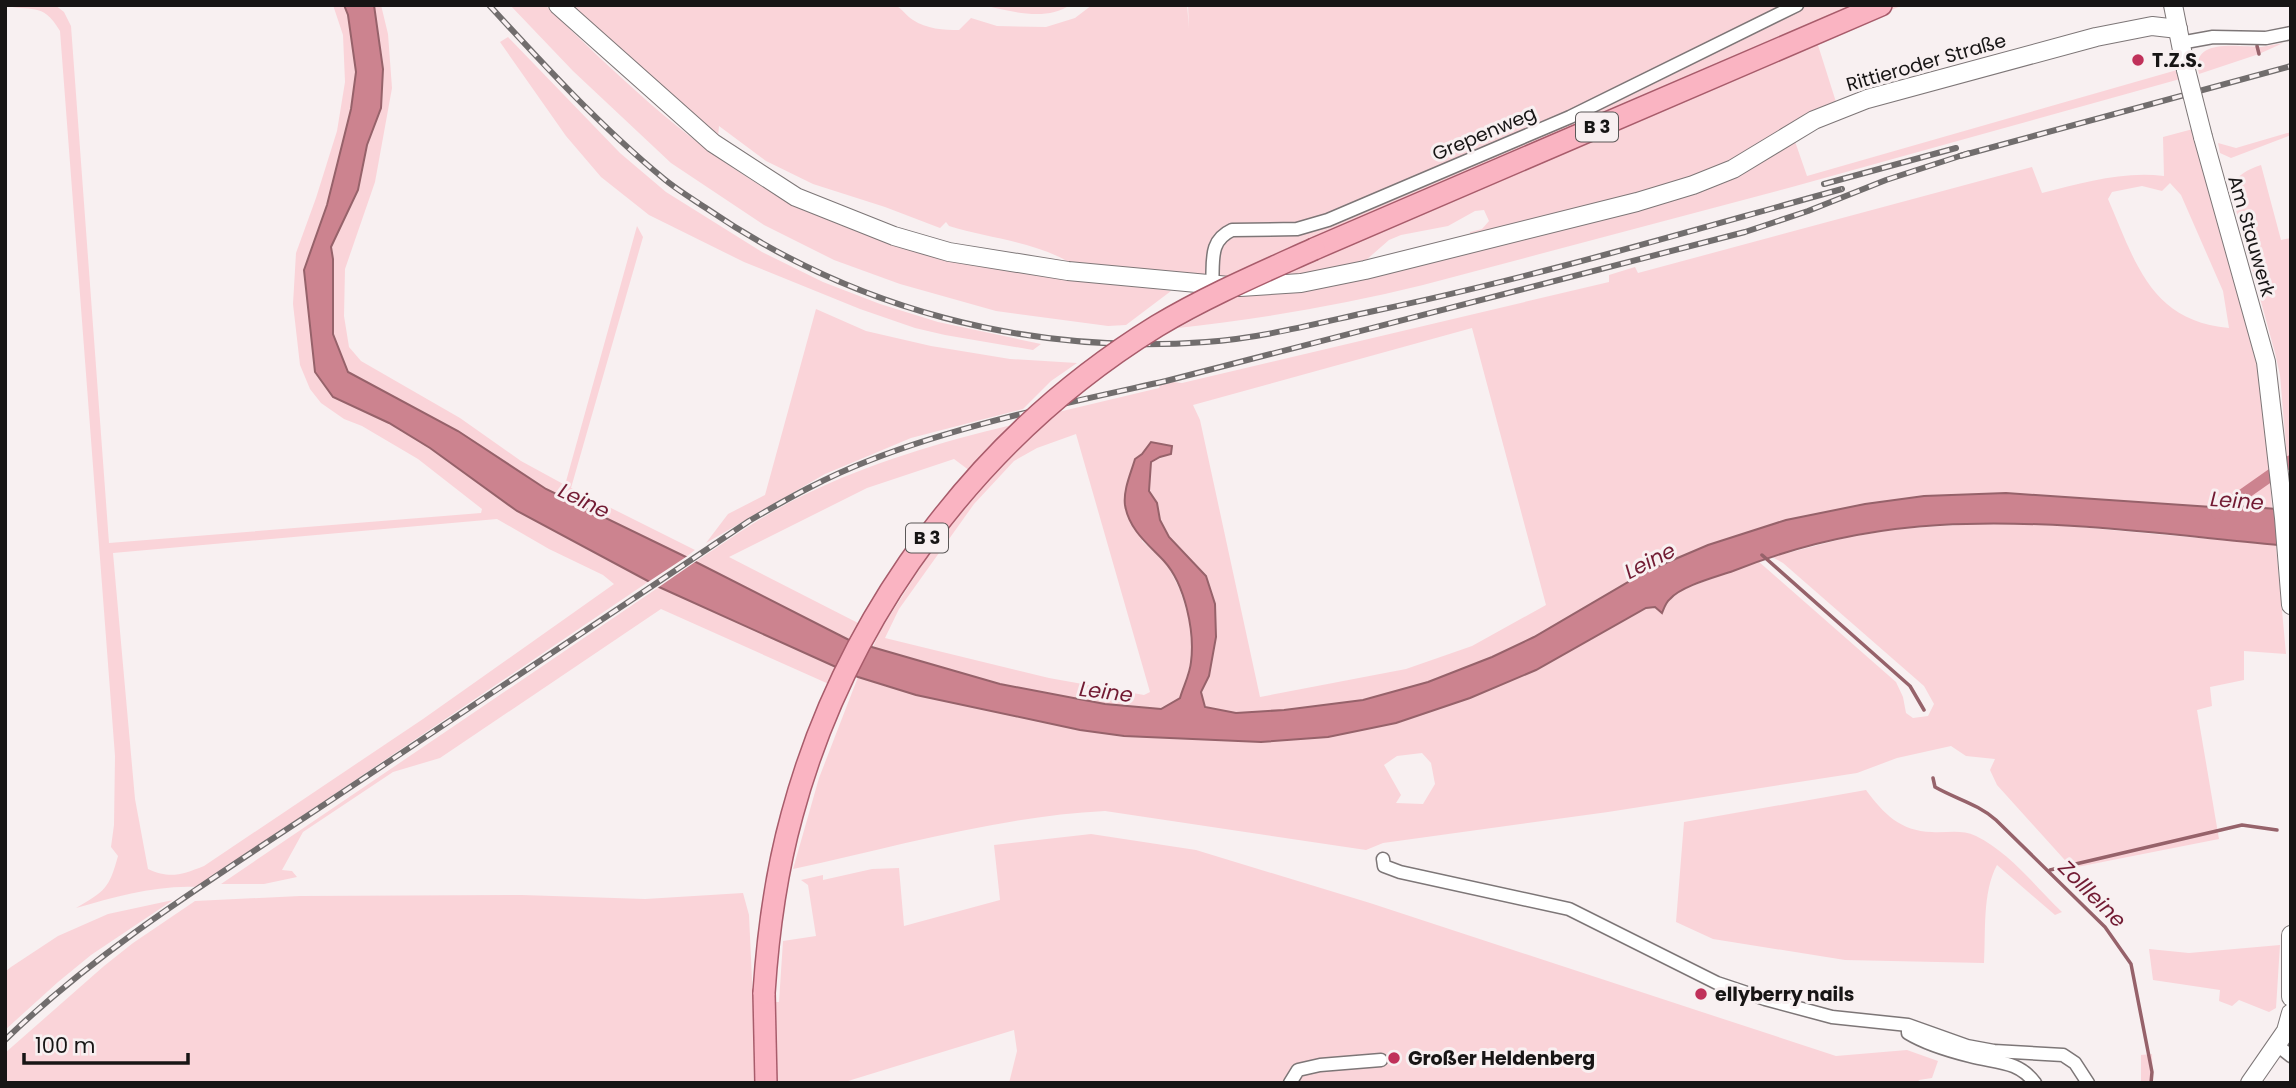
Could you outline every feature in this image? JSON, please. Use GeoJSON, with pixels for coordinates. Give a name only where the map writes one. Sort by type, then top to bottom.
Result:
{"type":"FeatureCollection","features":[{"type":"Feature","properties":{"kind":"main road","name":"B 3"},"geometry":{"type":"LineString","coordinates":[[766,1083],[764,993],[776,884],[792,814],[814,744],[875,615],[934,527],[1004,448],[1056,400],[1103,363],[1187,309],[1235,284],[1881,5]]}},
{"type":"Feature","properties":{"kind":"street","name":"Rittieroder Straße"},"geometry":{"type":"LineString","coordinates":[[558,5],[713,143],[796,197],[894,236],[949,252],[1068,271],[1212,285],[1279,286],[1365,270],[1665,194],[1750,160],[1814,120],[1867,99],[2096,37],[2124,33],[2179,36]]}},
{"type":"Feature","properties":{"kind":"street","name":"Grepenweg"},"geometry":{"type":"LineString","coordinates":[[1212,285],[1214,246],[1223,234],[1232,230],[1297,229],[1328,220],[1570,117],[1797,5]]}},
{"type":"Feature","properties":{"kind":"street","name":"Am Stauwerk"},"geometry":{"type":"LineString","coordinates":[[2173,5],[2186,70],[2269,378],[2291,605]]}},
{"type":"Feature","properties":{"kind":"street"},"geometry":{"type":"LineString","coordinates":[[2179,36],[2266,38],[2291,33]]}},
{"type":"Feature","properties":{"kind":"street"},"geometry":{"type":"LineString","coordinates":[[1383,859],[1384,866],[1400,872],[1569,909],[1717,983],[1765,999],[1832,1017],[1908,1025],[1994,1051],[2063,1055],[2076,1063],[2088,1083]]}},
{"type":"Feature","properties":{"kind":"street"},"geometry":{"type":"LineString","coordinates":[[2291,935],[2291,997]]}},
{"type":"Feature","properties":{"kind":"street"},"geometry":{"type":"LineString","coordinates":[[2250,1083],[2284,1051],[2291,1013]]}},
{"type":"Feature","properties":{"kind":"street"},"geometry":{"type":"LineString","coordinates":[[1908,1025],[1908,1032],[1916,1038],[1971,1056],[2009,1064],[2026,1071],[2035,1083]]}},
{"type":"Feature","properties":{"kind":"street"},"geometry":{"type":"LineString","coordinates":[[1290,1083],[1298,1070],[1320,1065],[1381,1060]]}},
{"type":"Feature","properties":{"kind":"shaded area"},"geometry":{"type":"Polygon","coordinates":[[[5,5],[55,5],[64,12],[71,26],[109,543],[481,513],[482,509],[418,459],[362,426],[344,419],[321,403],[310,389],[300,365],[293,304],[296,253],[337,131],[345,82],[343,35],[333,5],[344,5],[348,15],[356,72],[351,109],[327,205],[304,270],[334,397],[389,423],[430,448],[517,511],[648,582],[197,887],[151,890],[76,908],[105,888],[118,856],[111,847],[115,756],[60,31],[41,11],[5,5]],[[497,519],[113,553],[135,799],[148,869],[176,875],[204,866],[423,719],[614,584],[603,575],[549,549],[497,519]]]}},
{"type":"Feature","properties":{"kind":"shaded area"},"geometry":{"type":"Polygon","coordinates":[[[344,5],[374,5],[383,69],[381,108],[367,145],[358,190],[331,247],[333,334],[348,372],[458,431],[546,489],[851,641],[1000,684],[1105,704],[1161,709],[1180,698],[1188,676],[1192,650],[1187,609],[1178,582],[1164,561],[1135,529],[1125,505],[1126,488],[1135,459],[1151,442],[1172,446],[1171,454],[1151,462],[1149,491],[1157,503],[1160,520],[1169,537],[1206,576],[1215,604],[1216,637],[1209,676],[1201,692],[1205,707],[1236,713],[1363,700],[1428,682],[1534,637],[1647,571],[1708,545],[1786,520],[1865,504],[1924,496],[2006,493],[2212,507],[2224,503],[2291,510],[2291,546],[2116,529],[2027,524],[1940,525],[1861,534],[1783,553],[1690,586],[1675,594],[1662,613],[1655,607],[1646,608],[1536,670],[1470,698],[1396,723],[1328,737],[1261,742],[1124,736],[1080,730],[916,695],[858,677],[659,587],[517,511],[430,448],[389,423],[333,397],[315,372],[304,270],[327,205],[351,109],[356,72],[348,15],[344,5]]]}},
{"type":"Feature","properties":{"kind":"shaded area"},"geometry":{"type":"Polygon","coordinates":[[[374,5],[381,5],[388,34],[392,88],[375,182],[345,269],[344,316],[349,347],[361,361],[460,418],[521,461],[565,485],[637,226],[643,237],[571,488],[695,550],[686,557],[546,489],[458,431],[348,372],[333,334],[331,247],[358,190],[367,145],[381,108],[383,69],[374,5]]]}},
{"type":"Feature","properties":{"kind":"shaded area"},"geometry":{"type":"Polygon","coordinates":[[[510,5],[545,5],[655,108],[733,168],[820,217],[868,235],[707,146],[548,5],[895,5],[924,25],[959,30],[971,18],[997,26],[1046,27],[1075,18],[1092,5],[1187,5],[1189,28],[1188,5],[1903,5],[1817,42],[1836,102],[1790,127],[1807,176],[2177,70],[2180,79],[1792,187],[1423,285],[1301,311],[1178,328],[1272,277],[1280,254],[1197,291],[1081,279],[1171,291],[1126,325],[1108,326],[996,311],[900,284],[834,260],[764,225],[671,163],[573,71],[510,5]],[[719,126],[718,137],[800,191],[912,234],[963,247],[1067,261],[1024,244],[949,226],[946,222],[940,228],[813,184],[766,161],[719,126]],[[1484,210],[1475,211],[1448,226],[1389,240],[1365,261],[1470,235],[1470,232],[1482,229],[1489,221],[1484,210]]]}},
{"type":"Feature","properties":{"kind":"shaded area"},"geometry":{"type":"Polygon","coordinates":[[[983,5],[1070,5],[1050,13],[1027,14],[983,5]]]}},
{"type":"Feature","properties":{"kind":"shaded area"},"geometry":{"type":"Polygon","coordinates":[[[508,37],[620,153],[666,192],[762,252],[823,282],[880,304],[938,322],[1041,344],[1033,350],[915,328],[744,262],[649,215],[601,177],[566,136],[500,42],[508,37]]]}},
{"type":"Feature","properties":{"kind":"shaded area"},"geometry":{"type":"Polygon","coordinates":[[[2283,43],[2199,74],[2198,62],[2202,54],[2209,49],[2230,46],[2261,47],[2283,43]]]}},
{"type":"Feature","properties":{"kind":"shaded area"},"geometry":{"type":"Polygon","coordinates":[[[2193,129],[2259,374],[2269,470],[2224,503],[2212,507],[2006,493],[1924,496],[1865,504],[1786,520],[1708,545],[1647,571],[1534,637],[1428,682],[1363,700],[1236,713],[1206,708],[1201,692],[1209,676],[1216,637],[1215,604],[1206,576],[1169,537],[1160,520],[1157,503],[1149,491],[1151,462],[1171,454],[1151,442],[1142,541],[1167,564],[1180,590],[1191,625],[1191,663],[1180,698],[1161,709],[1105,704],[1000,684],[873,647],[880,631],[924,562],[971,498],[1054,413],[1159,388],[1160,385],[1182,383],[1609,282],[1609,275],[1635,267],[1638,273],[2032,167],[2042,193],[2118,177],[2164,176],[2163,137],[2193,129]],[[2170,183],[2162,191],[2142,186],[2112,192],[2108,199],[2137,265],[2163,300],[2181,314],[2202,323],[2229,328],[2223,291],[2181,195],[2170,183]],[[1472,328],[1193,405],[1200,420],[1260,697],[1406,669],[1472,646],[1546,605],[1472,328]],[[1076,434],[1037,448],[1014,461],[974,504],[899,609],[885,638],[1049,678],[1144,695],[1150,692],[1076,434]]]}},
{"type":"Feature","properties":{"kind":"shaded area"},"geometry":{"type":"Polygon","coordinates":[[[2291,132],[2291,135],[2231,158],[2220,153],[2218,143],[2236,148],[2291,132]]]}},
{"type":"Feature","properties":{"kind":"shaded area"},"geometry":{"type":"Polygon","coordinates":[[[2261,165],[2281,240],[2291,238],[2291,457],[2287,459],[2280,375],[2230,188],[2243,173],[2261,165]]]}},
{"type":"Feature","properties":{"kind":"shaded area"},"geometry":{"type":"Polygon","coordinates":[[[816,309],[866,331],[931,346],[1010,359],[1077,363],[1051,381],[1023,409],[911,438],[825,474],[706,543],[728,514],[765,495],[816,309]]]}},
{"type":"Feature","properties":{"kind":"shaded area"},"geometry":{"type":"Polygon","coordinates":[[[1012,425],[970,471],[954,459],[867,488],[729,557],[860,624],[851,641],[695,562],[776,510],[854,473],[906,454],[1012,425]]]}},
{"type":"Feature","properties":{"kind":"shaded area"},"geometry":{"type":"Polygon","coordinates":[[[2270,478],[2272,509],[2232,505],[2270,478]]]}},
{"type":"Feature","properties":{"kind":"shaded area"},"geometry":{"type":"Polygon","coordinates":[[[1988,523],[2045,524],[2276,545],[2286,654],[2244,651],[2244,680],[2210,687],[2212,706],[2197,710],[2219,839],[2072,868],[1997,785],[1990,770],[1995,759],[1966,756],[1951,746],[1897,758],[1857,773],[1608,812],[1383,843],[1366,850],[1105,811],[988,826],[793,869],[819,778],[858,677],[916,695],[1080,730],[1124,736],[1261,742],[1328,737],[1396,723],[1470,698],[1536,670],[1646,608],[1656,607],[1662,612],[1670,598],[1682,590],[1758,561],[1896,682],[1906,713],[1913,718],[1928,716],[1934,704],[1924,686],[1783,563],[1772,557],[1849,537],[1898,529],[1988,523]],[[1422,753],[1397,756],[1384,765],[1401,795],[1396,803],[1423,804],[1435,784],[1431,763],[1422,753]]]}},
{"type":"Feature","properties":{"kind":"shaded area"},"geometry":{"type":"Polygon","coordinates":[[[659,587],[838,668],[831,685],[661,609],[440,758],[393,772],[303,832],[282,870],[292,871],[297,877],[264,884],[221,884],[659,587]]]}},
{"type":"Feature","properties":{"kind":"shaded area"},"geometry":{"type":"Polygon","coordinates":[[[1866,790],[1886,814],[1902,825],[1921,831],[1965,833],[1988,843],[2011,860],[2062,912],[2055,915],[1997,865],[1987,900],[1984,963],[1845,960],[1713,939],[1676,922],[1684,822],[1866,790]]]}},
{"type":"Feature","properties":{"kind":"shaded area"},"geometry":{"type":"Polygon","coordinates":[[[1091,834],[1196,850],[1370,903],[1836,1056],[1907,1050],[1938,1061],[1932,1078],[1919,1080],[1917,1083],[1009,1083],[1017,1051],[1014,1030],[848,1083],[5,1083],[5,1053],[104,966],[195,901],[300,896],[522,895],[645,899],[743,893],[749,915],[753,1002],[779,1002],[783,941],[816,936],[808,885],[801,880],[823,875],[823,880],[872,869],[899,868],[904,926],[1000,900],[994,845],[1091,834]]]}},
{"type":"Feature","properties":{"kind":"shaded area"},"geometry":{"type":"Polygon","coordinates":[[[173,900],[91,955],[5,1030],[5,972],[11,967],[58,936],[108,914],[173,900]]]}},
{"type":"Feature","properties":{"kind":"shaded area"},"geometry":{"type":"Polygon","coordinates":[[[2280,945],[2276,1008],[2269,1012],[2239,1000],[2232,1006],[2219,1001],[2220,990],[2153,980],[2149,949],[2189,953],[2280,945]]]}},
{"type":"Feature","properties":{"kind":"shaded area"},"geometry":{"type":"Polygon","coordinates":[[[2152,1054],[2153,1083],[2141,1083],[2141,1055],[2152,1054]]]}},
{"type":"Feature","properties":{"kind":"pier"},"geometry":{"type":"Polygon","coordinates":[[[689,555],[698,560],[656,589],[645,584],[689,555]]]}},
{"type":"Feature","properties":{"kind":"waterway"},"geometry":{"type":"LineString","coordinates":[[2257,46],[2259,54]]}},
{"type":"Feature","properties":{"kind":"waterway","name":"Leine"},"geometry":{"type":"LineString","coordinates":[[2217,513],[2291,461]]}},
{"type":"Feature","properties":{"kind":"waterway"},"geometry":{"type":"LineString","coordinates":[[1762,555],[1910,686],[1924,710]]}},
{"type":"Feature","properties":{"kind":"waterway","name":"Zollleine"},"geometry":{"type":"LineString","coordinates":[[1933,778],[1935,787],[1996,820],[2105,927],[2131,964],[2152,1072],[2151,1083]]}},
{"type":"Feature","properties":{"kind":"waterway"},"geometry":{"type":"LineString","coordinates":[[2050,870],[2242,825],[2277,830]]}},
{"type":"Feature","properties":{"kind":"railway"},"geometry":{"type":"LineString","coordinates":[[489,5],[595,116],[640,158],[668,182],[762,243],[821,273],[882,298],[944,318],[1008,332],[1073,341],[1139,344],[1206,342],[1269,334],[1492,284],[1842,189]]}},
{"type":"Feature","properties":{"kind":"railway"},"geometry":{"type":"LineString","coordinates":[[1960,156],[2291,66]]}},
{"type":"Feature","properties":{"kind":"railway"},"geometry":{"type":"LineString","coordinates":[[1824,184],[1956,148]]}},
{"type":"Feature","properties":{"kind":"railway"},"geometry":{"type":"LineString","coordinates":[[5,1040],[80,974],[200,887],[749,521],[837,474],[904,448],[977,425],[1166,381],[1745,232],[1886,180],[1969,153]]}},
{"type":"Feature","properties":{"kind":"place","name":"T.Z.S."},"geometry":{"type":"Point","coordinates":[2138,60]}},
{"type":"Feature","properties":{"kind":"place","name":"ellyberry nails"},"geometry":{"type":"Point","coordinates":[1701,994]}},
{"type":"Feature","properties":{"kind":"place","name":"Großer Heldenberg"},"geometry":{"type":"Point","coordinates":[1394,1058]}}]}
